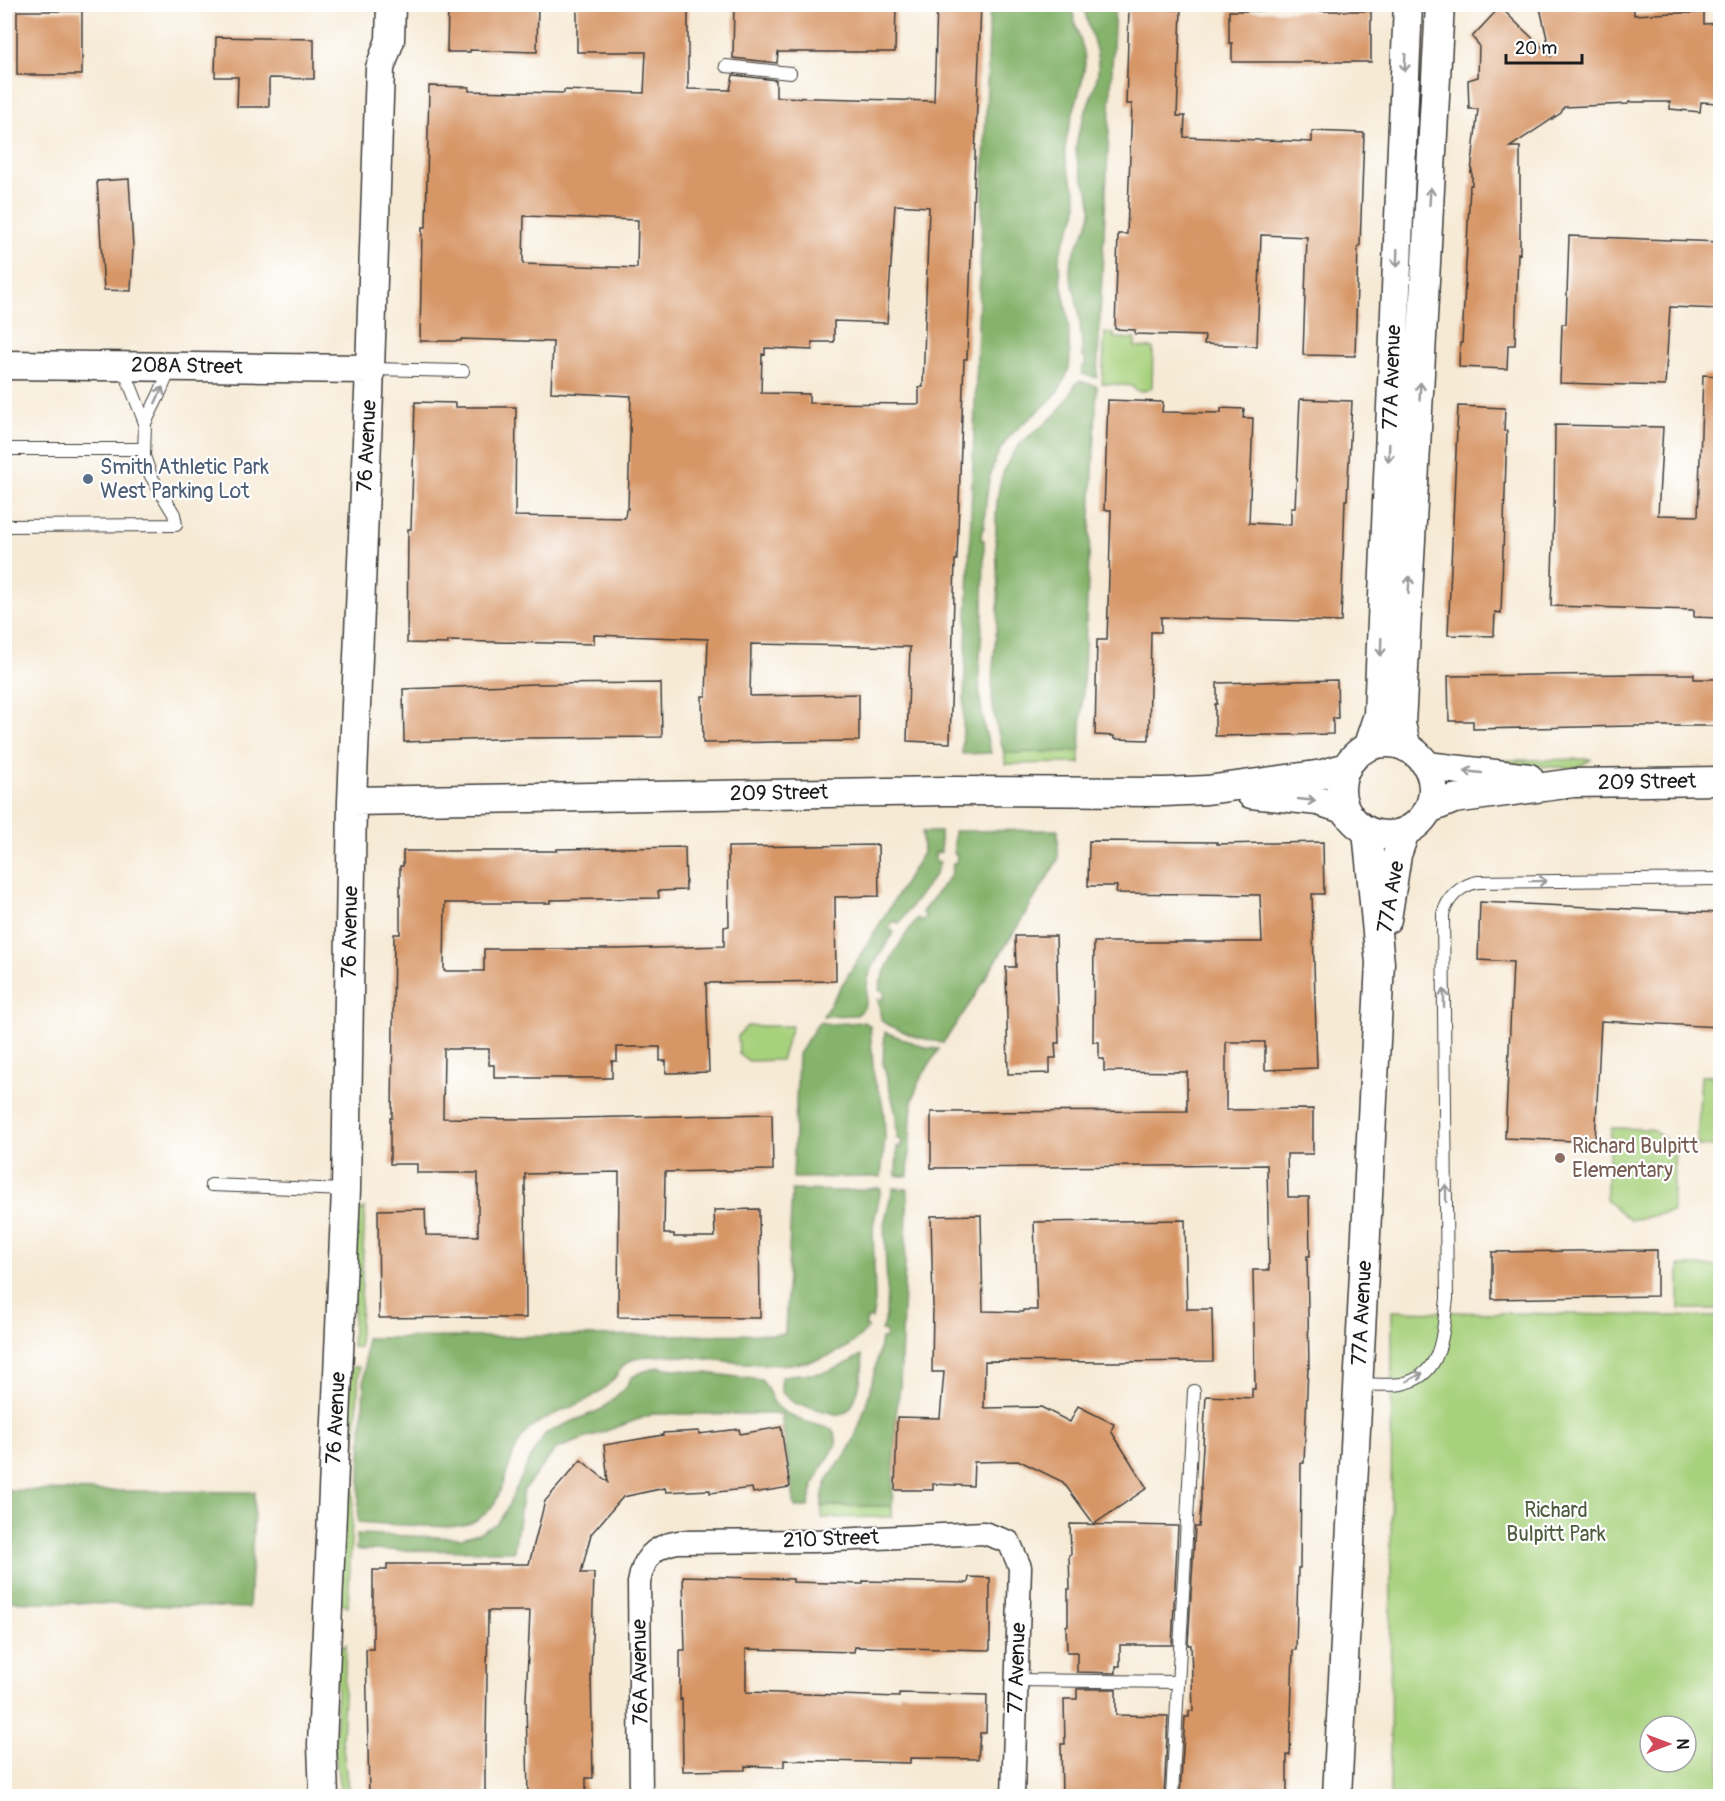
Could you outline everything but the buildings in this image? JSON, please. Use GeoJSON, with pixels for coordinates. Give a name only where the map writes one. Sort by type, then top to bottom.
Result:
{"type":"FeatureCollection","features":[{"type":"Feature","properties":{"kind":"street","name":"76 Avenue"},"geometry":{"type":"LineString","coordinates":[[373,4],[372,44],[380,68]]}},
{"type":"Feature","properties":{"kind":"street","name":"76 Avenue"},"geometry":{"type":"LineString","coordinates":[[324,1797],[322,1745],[346,1190],[352,801],[380,68],[390,40],[391,4]]}},
{"type":"Feature","properties":{"kind":"street","name":"77A Avenue"},"geometry":{"type":"LineString","coordinates":[[1357,758],[1378,715],[1408,4]]}},
{"type":"Feature","properties":{"kind":"street","name":"77A Avenue"},"geometry":{"type":"LineString","coordinates":[[1417,757],[1401,724],[1440,4]]}},
{"type":"Feature","properties":{"kind":"street","name":"208A Street"},"geometry":{"type":"LineString","coordinates":[[4,366],[370,369]]}},
{"type":"Feature","properties":{"kind":"street"},"geometry":{"type":"LineString","coordinates":[[1380,744],[1394,744],[1417,757],[1432,780],[1433,795],[1423,819],[1405,832],[1392,835],[1380,835],[1367,831],[1355,822],[1346,810],[1342,796],[1342,781],[1357,758],[1380,744]]}},
{"type":"Feature","properties":{"kind":"street","name":"209 Street"},"geometry":{"type":"LineString","coordinates":[[1417,757],[1573,783]]}},
{"type":"Feature","properties":{"kind":"street","name":"209 Street"},"geometry":{"type":"LineString","coordinates":[[352,801],[956,791],[1165,792],[1207,790],[1323,774],[1357,758]]}},
{"type":"Feature","properties":{"kind":"street","name":"209 Street"},"geometry":{"type":"LineString","coordinates":[[1429,809],[1454,799],[1573,783],[1720,781]]}},
{"type":"Feature","properties":{"kind":"street","name":"209 Street"},"geometry":{"type":"LineString","coordinates":[[1207,790],[1318,801],[1346,810]]}},
{"type":"Feature","properties":{"kind":"street","name":"77A Avenue"},"geometry":{"type":"LineString","coordinates":[[1336,1797],[1380,963],[1367,831]]}},
{"type":"Feature","properties":{"kind":"street","name":"77A Ave"},"geometry":{"type":"LineString","coordinates":[[1380,963],[1397,855],[1405,832]]}},
{"type":"Feature","properties":{"kind":"street","name":"210 Street"},"geometry":{"type":"LineString","coordinates":[[654,1551],[667,1544],[678,1542],[814,1540],[984,1533],[1009,1542]]}},
{"type":"Feature","properties":{"kind":"street","name":"77 Avenue"},"geometry":{"type":"LineString","coordinates":[[1009,1542],[1020,1567],[1013,1797]]}},
{"type":"Feature","properties":{"kind":"street","name":"76A Avenue"},"geometry":{"type":"LineString","coordinates":[[641,1797],[639,1583],[641,1570],[654,1551]]}},
{"type":"Feature","properties":{"kind":"lane"},"geometry":{"type":"LineString","coordinates":[[726,66],[789,73]]}},
{"type":"Feature","properties":{"kind":"lane"},"geometry":{"type":"LineString","coordinates":[[4,526],[176,525],[174,514],[151,476],[144,456],[145,423],[122,366]]}},
{"type":"Feature","properties":{"kind":"lane"},"geometry":{"type":"LineString","coordinates":[[145,423],[171,366]]}},
{"type":"Feature","properties":{"kind":"lane"},"geometry":{"type":"LineString","coordinates":[[370,369],[463,371]]}},
{"type":"Feature","properties":{"kind":"lane"},"geometry":{"type":"LineString","coordinates":[[4,449],[144,448]]}},
{"type":"Feature","properties":{"kind":"lane"},"geometry":{"type":"LineString","coordinates":[[1359,1384],[1401,1384],[1414,1380],[1435,1362],[1439,1348],[1447,1299],[1443,914],[1450,899],[1463,887],[1478,882],[1720,879]]}},
{"type":"Feature","properties":{"kind":"lane"},"geometry":{"type":"LineString","coordinates":[[211,1185],[346,1190]]}},
{"type":"Feature","properties":{"kind":"lane"},"geometry":{"type":"LineString","coordinates":[[1172,1797],[1194,1391]]}},
{"type":"Feature","properties":{"kind":"lane"},"geometry":{"type":"LineString","coordinates":[[1016,1680],[1178,1682]]}},
{"type":"Feature","properties":{"kind":"green space"},"geometry":{"type":"Polygon","coordinates":[[[990,5],[1072,5],[1085,62],[1065,151],[1067,166],[1076,193],[1077,208],[1059,256],[1068,321],[1070,365],[1056,393],[1006,441],[991,472],[981,539],[984,540],[983,613],[979,671],[984,727],[991,753],[962,754],[990,5]]]}},
{"type":"Feature","properties":{"kind":"green space"},"geometry":{"type":"Polygon","coordinates":[[[1084,5],[1115,5],[1097,378],[1082,374],[1085,357],[1082,357],[1079,312],[1070,271],[1071,260],[1091,212],[1090,196],[1076,150],[1079,130],[1098,71],[1097,54],[1084,5]]]}},
{"type":"Feature","properties":{"kind":"green space"},"geometry":{"type":"Polygon","coordinates":[[[1105,333],[1114,334],[1114,338],[1135,339],[1135,347],[1153,348],[1152,387],[1140,391],[1135,390],[1132,386],[1102,383],[1105,333]]]}},
{"type":"Feature","properties":{"kind":"green space"},"geometry":{"type":"Polygon","coordinates":[[[1080,381],[1097,386],[1080,751],[1004,753],[995,719],[992,696],[998,612],[996,515],[998,496],[1008,462],[1016,449],[1055,414],[1067,400],[1076,383],[1080,381]]]}},
{"type":"Feature","properties":{"kind":"green space"},"geometry":{"type":"Polygon","coordinates":[[[1080,751],[1080,763],[1006,764],[1004,753],[1080,751]]]}},
{"type":"Feature","properties":{"kind":"green space"},"geometry":{"type":"Polygon","coordinates":[[[1592,759],[1578,767],[1571,768],[1468,761],[1592,759]]]}},
{"type":"Feature","properties":{"kind":"green space"},"geometry":{"type":"Polygon","coordinates":[[[1058,830],[1058,860],[971,1002],[943,1043],[913,1036],[884,1023],[881,1019],[878,999],[884,999],[884,991],[879,990],[881,981],[906,934],[917,918],[921,921],[926,916],[922,912],[952,872],[957,855],[954,854],[954,831],[1058,830]]]}},
{"type":"Feature","properties":{"kind":"green space"},"geometry":{"type":"Polygon","coordinates":[[[922,832],[940,832],[941,852],[935,853],[935,862],[940,862],[935,875],[899,923],[893,921],[889,928],[894,932],[870,973],[864,1007],[857,1015],[823,1016],[923,853],[922,832]]]}},
{"type":"Feature","properties":{"kind":"green space"},"geometry":{"type":"Polygon","coordinates":[[[819,1022],[830,1024],[864,1022],[870,1026],[874,1079],[884,1114],[885,1137],[881,1177],[793,1178],[798,1054],[819,1022]]]}},
{"type":"Feature","properties":{"kind":"green space"},"geometry":{"type":"Polygon","coordinates":[[[747,1026],[792,1026],[781,1060],[749,1061],[739,1054],[738,1036],[747,1026]]]}},
{"type":"Feature","properties":{"kind":"green space"},"geometry":{"type":"Polygon","coordinates":[[[885,1032],[927,1048],[939,1049],[919,1081],[912,1102],[908,1176],[896,1176],[897,1147],[901,1147],[902,1140],[897,1139],[896,1114],[883,1063],[885,1032]]]}},
{"type":"Feature","properties":{"kind":"green space"},"geometry":{"type":"Polygon","coordinates":[[[1701,1076],[1720,1076],[1720,1147],[1697,1146],[1701,1076]]]}},
{"type":"Feature","properties":{"kind":"green space"},"geometry":{"type":"Polygon","coordinates":[[[1611,1128],[1652,1129],[1675,1148],[1672,1212],[1630,1220],[1606,1200],[1611,1128]]]}},
{"type":"Feature","properties":{"kind":"green space"},"geometry":{"type":"Polygon","coordinates":[[[893,1188],[908,1189],[900,1386],[896,1415],[892,1506],[822,1506],[825,1485],[849,1449],[859,1427],[881,1339],[885,1339],[886,1332],[881,1331],[886,1316],[887,1284],[884,1224],[893,1188]]]}},
{"type":"Feature","properties":{"kind":"green space"},"geometry":{"type":"Polygon","coordinates":[[[881,1189],[873,1226],[875,1302],[872,1319],[868,1318],[866,1330],[848,1346],[827,1357],[788,1364],[748,1363],[668,1355],[634,1359],[624,1365],[612,1381],[597,1393],[539,1422],[524,1435],[515,1451],[495,1502],[477,1520],[449,1527],[358,1522],[366,1338],[785,1334],[792,1190],[845,1191],[881,1189]]]}},
{"type":"Feature","properties":{"kind":"green space"},"geometry":{"type":"Polygon","coordinates":[[[365,1208],[359,1347],[352,1347],[358,1212],[365,1208]]]}},
{"type":"Feature","properties":{"kind":"green space"},"geometry":{"type":"Polygon","coordinates":[[[1679,1266],[1720,1266],[1720,1309],[1679,1309],[1679,1266]]]}},
{"type":"Feature","properties":{"kind":"green space","name":"Richard Bulpitt Park"},"geometry":{"type":"Polygon","coordinates":[[[1392,1311],[1720,1317],[1720,1796],[1390,1796],[1392,1311]]]}},
{"type":"Feature","properties":{"kind":"green space"},"geometry":{"type":"Polygon","coordinates":[[[861,1355],[862,1373],[858,1389],[851,1407],[844,1413],[839,1415],[794,1403],[781,1392],[781,1377],[826,1372],[861,1355]]]}},
{"type":"Feature","properties":{"kind":"green space"},"geometry":{"type":"Polygon","coordinates":[[[351,1367],[359,1367],[348,1607],[341,1602],[351,1367]]]}},
{"type":"Feature","properties":{"kind":"green space"},"geometry":{"type":"Polygon","coordinates":[[[659,1367],[761,1380],[780,1409],[801,1420],[831,1429],[836,1437],[835,1445],[817,1477],[808,1507],[795,1507],[781,1414],[653,1414],[556,1449],[523,1491],[514,1551],[356,1550],[357,1534],[462,1538],[496,1524],[504,1514],[532,1455],[545,1434],[602,1409],[625,1388],[632,1377],[659,1367]]]}},
{"type":"Feature","properties":{"kind":"green space"},"geometry":{"type":"Polygon","coordinates":[[[5,1490],[255,1492],[249,1608],[5,1601],[5,1490]]]}},
{"type":"Feature","properties":{"kind":"green space"},"geometry":{"type":"Polygon","coordinates":[[[822,1506],[892,1506],[892,1517],[822,1518],[822,1506]]]}},
{"type":"Feature","properties":{"kind":"green space"},"geometry":{"type":"Polygon","coordinates":[[[346,1644],[342,1741],[349,1796],[341,1796],[335,1754],[338,1649],[346,1644]]]}},
{"type":"Feature","properties":{"kind":"place","name":"Smith Athletic Park West Parking Lot"},"geometry":{"type":"Point","coordinates":[88,479]}},
{"type":"Feature","properties":{"kind":"place","name":"Richard Bulpitt Elementary"},"geometry":{"type":"Point","coordinates":[1560,1158]}}]}
